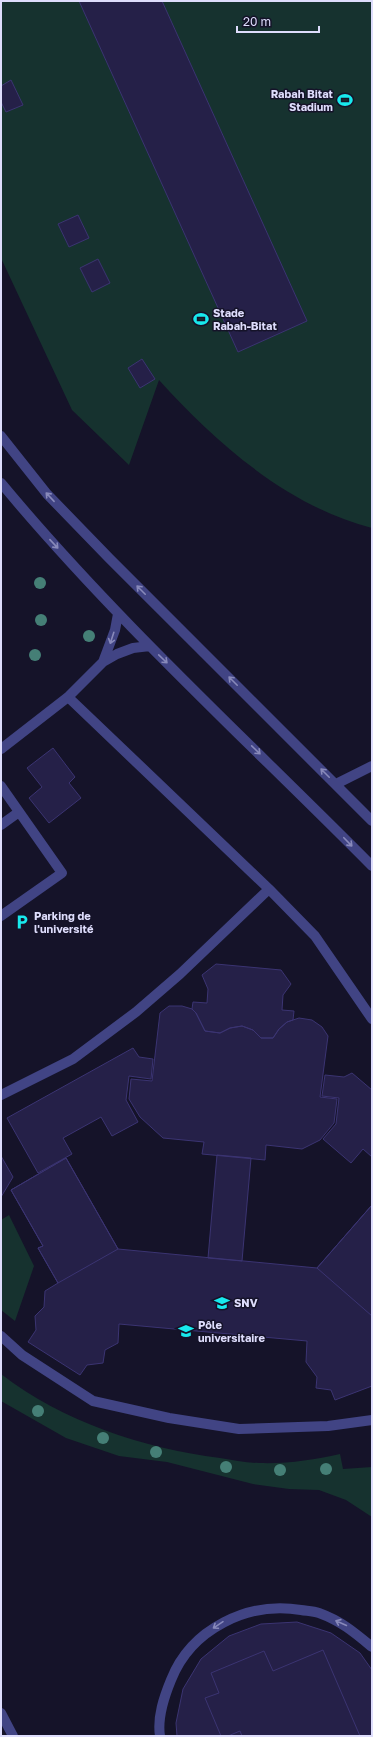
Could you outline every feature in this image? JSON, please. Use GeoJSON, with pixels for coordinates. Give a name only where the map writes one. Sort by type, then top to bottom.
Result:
{"type":"FeatureCollection","features":[{"type":"Feature","properties":{"kind":"street"},"geometry":{"type":"LineString","coordinates":[[1,436],[47,494],[372,821]]}},
{"type":"Feature","properties":{"kind":"street"},"geometry":{"type":"LineString","coordinates":[[1,483],[35,524],[118,614],[372,866]]}},
{"type":"Feature","properties":{"kind":"street"},"geometry":{"type":"LineString","coordinates":[[103,662],[118,614]]}},
{"type":"Feature","properties":{"kind":"street"},"geometry":{"type":"LineString","coordinates":[[1,749],[68,697],[103,662],[117,654],[133,648],[150,646]]}},
{"type":"Feature","properties":{"kind":"street"},"geometry":{"type":"LineString","coordinates":[[68,697],[269,889],[315,936],[372,1019]]}},
{"type":"Feature","properties":{"kind":"street"},"geometry":{"type":"LineString","coordinates":[[336,784],[372,766]]}},
{"type":"Feature","properties":{"kind":"street"},"geometry":{"type":"LineString","coordinates":[[1,786],[62,873],[1,916]]}},
{"type":"Feature","properties":{"kind":"street"},"geometry":{"type":"LineString","coordinates":[[1,824],[19,812]]}},
{"type":"Feature","properties":{"kind":"street"},"geometry":{"type":"LineString","coordinates":[[1,1095],[73,1059],[136,1012],[180,974],[269,889]]}},
{"type":"Feature","properties":{"kind":"street"},"geometry":{"type":"LineString","coordinates":[[1,1336],[22,1354],[93,1401],[169,1418],[239,1429],[328,1426],[372,1420]]}},
{"type":"Feature","properties":{"kind":"street"},"geometry":{"type":"LineString","coordinates":[[160,1736],[163,1700],[175,1669],[194,1643],[221,1623],[252,1610],[285,1607],[317,1612],[348,1626],[372,1647]]}},
{"type":"Feature","properties":{"kind":"street"},"geometry":{"type":"LineString","coordinates":[[1,1713],[13,1736]]}},
{"type":"Feature","properties":{"kind":"green space","name":"Stade Rabah-Bitat"},"geometry":{"type":"Polygon","coordinates":[[[1,1],[372,1],[372,528],[341,518],[282,488],[229,449],[204,427],[159,380],[129,465],[72,410],[1,258],[1,1]]]}},
{"type":"Feature","properties":{"kind":"green space"},"geometry":{"type":"Polygon","coordinates":[[[9,1215],[34,1266],[15,1321],[1,1310],[1,1220],[9,1215]]]}},
{"type":"Feature","properties":{"kind":"green space"},"geometry":{"type":"Polygon","coordinates":[[[1,1374],[25,1391],[77,1419],[133,1440],[162,1447],[254,1463],[310,1460],[340,1454],[343,1469],[372,1467],[372,1517],[346,1500],[319,1490],[289,1489],[253,1484],[167,1462],[119,1456],[66,1438],[1,1401],[1,1374]]]}},
{"type":"Feature","properties":{"kind":"building"},"geometry":{"type":"Polygon","coordinates":[[[79,1],[162,1],[307,321],[238,352],[79,1]]]}},
{"type":"Feature","properties":{"kind":"building"},"geometry":{"type":"Polygon","coordinates":[[[11,80],[23,105],[6,112],[1,102],[1,86],[11,80]]]}},
{"type":"Feature","properties":{"kind":"building"},"geometry":{"type":"Polygon","coordinates":[[[78,215],[89,238],[69,247],[58,224],[78,215]]]}},
{"type":"Feature","properties":{"kind":"building"},"geometry":{"type":"Polygon","coordinates":[[[98,259],[110,283],[92,292],[80,268],[98,259]]]}},
{"type":"Feature","properties":{"kind":"building"},"geometry":{"type":"Polygon","coordinates":[[[142,359],[155,379],[140,388],[128,368],[142,359]]]}},
{"type":"Feature","properties":{"kind":"building"},"geometry":{"type":"Polygon","coordinates":[[[53,748],[75,777],[69,783],[81,798],[49,823],[29,798],[42,787],[27,768],[53,748]]]}},
{"type":"Feature","properties":{"kind":"building"},"geometry":{"type":"Polygon","coordinates":[[[216,964],[281,970],[291,984],[283,995],[282,1010],[294,1011],[293,1020],[287,1022],[279,1029],[273,1038],[261,1038],[253,1030],[242,1026],[230,1028],[220,1033],[205,1031],[196,1013],[192,1009],[193,1002],[207,1003],[208,989],[202,975],[216,964]]]}},
{"type":"Feature","properties":{"kind":"building"},"geometry":{"type":"Polygon","coordinates":[[[169,1006],[182,1006],[192,1009],[196,1013],[205,1031],[220,1033],[230,1028],[242,1026],[253,1030],[261,1038],[273,1038],[279,1029],[287,1022],[299,1018],[312,1020],[322,1027],[328,1036],[320,1097],[337,1099],[334,1123],[320,1140],[302,1149],[266,1145],[265,1160],[202,1154],[204,1142],[163,1138],[140,1117],[129,1099],[131,1079],[152,1081],[160,1013],[169,1006]]]}},
{"type":"Feature","properties":{"kind":"building"},"geometry":{"type":"Polygon","coordinates":[[[133,1048],[139,1057],[153,1059],[151,1079],[129,1076],[126,1100],[138,1122],[112,1136],[101,1117],[63,1138],[72,1154],[38,1173],[7,1118],[133,1048]]]}},
{"type":"Feature","properties":{"kind":"building"},"geometry":{"type":"Polygon","coordinates":[[[352,1073],[372,1090],[372,1157],[363,1149],[351,1163],[323,1139],[336,1124],[339,1098],[322,1096],[325,1075],[344,1077],[352,1073]]]}},
{"type":"Feature","properties":{"kind":"building"},"geometry":{"type":"Polygon","coordinates":[[[217,1155],[251,1158],[242,1261],[208,1258],[217,1155]]]}},
{"type":"Feature","properties":{"kind":"building"},"geometry":{"type":"Polygon","coordinates":[[[1,1156],[13,1177],[1,1197],[1,1156]]]}},
{"type":"Feature","properties":{"kind":"building"},"geometry":{"type":"Polygon","coordinates":[[[66,1158],[118,1249],[317,1268],[372,1205],[372,1386],[335,1400],[331,1390],[316,1388],[317,1377],[306,1362],[307,1341],[119,1324],[118,1343],[105,1350],[103,1363],[87,1365],[80,1375],[28,1342],[36,1330],[35,1316],[44,1307],[45,1291],[58,1283],[38,1248],[43,1246],[11,1190],[66,1158]]]}},
{"type":"Feature","properties":{"kind":"building"},"geometry":{"type":"Polygon","coordinates":[[[66,1158],[118,1249],[58,1283],[38,1248],[43,1246],[11,1190],[66,1158]]]}},
{"type":"Feature","properties":{"kind":"building"},"geometry":{"type":"Polygon","coordinates":[[[372,1205],[372,1316],[317,1268],[372,1205]]]}},
{"type":"Feature","properties":{"kind":"building"},"geometry":{"type":"Polygon","coordinates":[[[297,1622],[331,1633],[360,1653],[372,1670],[372,1736],[177,1736],[176,1723],[183,1689],[201,1659],[229,1636],[261,1624],[297,1622]]]}},
{"type":"Feature","properties":{"kind":"building"},"geometry":{"type":"Polygon","coordinates":[[[323,1650],[360,1736],[242,1736],[240,1731],[228,1736],[221,1736],[205,1698],[219,1693],[211,1673],[264,1651],[273,1671],[323,1650]]]}},
{"type":"Feature","properties":{"kind":"place","name":"Rabah Bitat Stadium"},"geometry":{"type":"Point","coordinates":[345,100]}},
{"type":"Feature","properties":{"kind":"place","name":"Stade Rabah-Bitat"},"geometry":{"type":"Point","coordinates":[201,319]}},
{"type":"Feature","properties":{"kind":"place","name":"Parking de l'université"},"geometry":{"type":"Point","coordinates":[22,922]}},
{"type":"Feature","properties":{"kind":"place","name":"SNV"},"geometry":{"type":"Point","coordinates":[222,1303]}},
{"type":"Feature","properties":{"kind":"place","name":"Pôle universitaire"},"geometry":{"type":"Point","coordinates":[186,1331]}}]}
